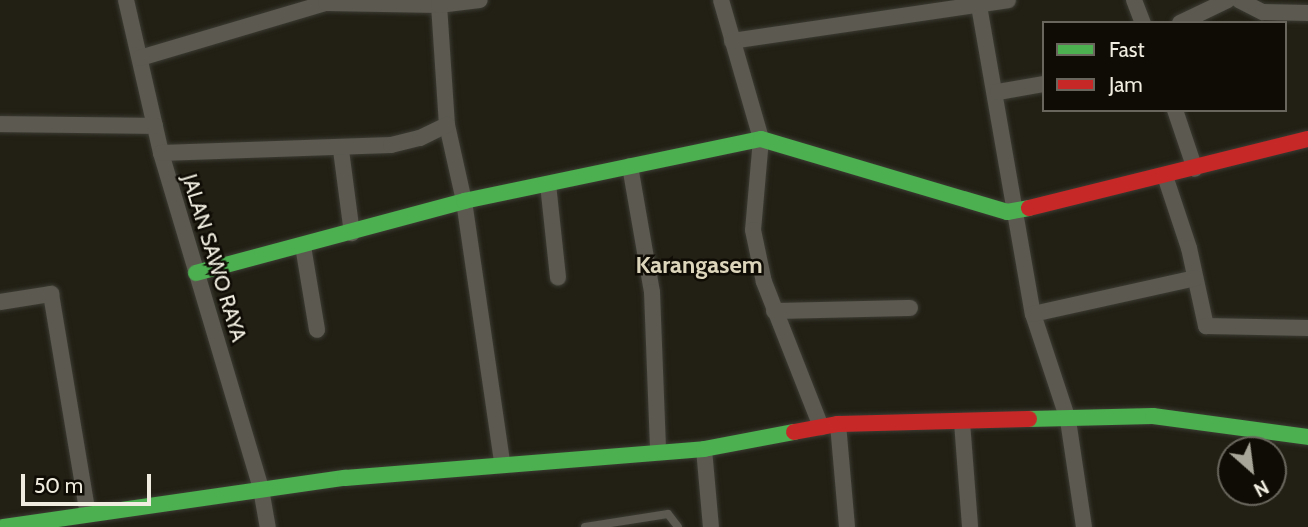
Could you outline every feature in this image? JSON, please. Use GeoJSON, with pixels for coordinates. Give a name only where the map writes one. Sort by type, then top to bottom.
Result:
{"type":"FeatureCollection","features":[{"type":"Feature","properties":{"kind":"street","name":"JALAN SAWO RAYA"},"geometry":{"type":"LineString","coordinates":[[126,0],[161,153],[261,489],[268,527]]}},
{"type":"Feature","properties":{"kind":"street"},"geometry":{"type":"LineString","coordinates":[[140,58],[326,1],[439,5],[480,0]]}},
{"type":"Feature","properties":{"kind":"street"},"geometry":{"type":"LineString","coordinates":[[721,0],[761,139],[753,230],[774,312],[821,426]]}},
{"type":"Feature","properties":{"kind":"street"},"geometry":{"type":"LineString","coordinates":[[732,41],[979,2],[1008,0]]}},
{"type":"Feature","properties":{"kind":"street"},"geometry":{"type":"LineString","coordinates":[[1134,0],[1142,21]]}},
{"type":"Feature","properties":{"kind":"street"},"geometry":{"type":"LineString","coordinates":[[1184,21],[1228,0]]}},
{"type":"Feature","properties":{"kind":"street"},"geometry":{"type":"LineString","coordinates":[[1239,0],[1264,12],[1308,13]]}},
{"type":"Feature","properties":{"kind":"street"},"geometry":{"type":"LineString","coordinates":[[979,2],[998,93],[1014,212],[1033,314],[1068,420],[1084,527]]}},
{"type":"Feature","properties":{"kind":"street"},"geometry":{"type":"LineString","coordinates":[[439,5],[447,125],[464,201],[502,462]]}},
{"type":"Feature","properties":{"kind":"street"},"geometry":{"type":"LineString","coordinates":[[998,93],[1042,84]]}},
{"type":"Feature","properties":{"kind":"street"},"geometry":{"type":"LineString","coordinates":[[1176,112],[1195,169]]}},
{"type":"Feature","properties":{"kind":"street"},"geometry":{"type":"LineString","coordinates":[[0,124],[155,126]]}},
{"type":"Feature","properties":{"kind":"street"},"geometry":{"type":"LineString","coordinates":[[161,153],[226,148],[341,150],[408,142],[447,125]]}},
{"type":"Feature","properties":{"kind":"street"},"geometry":{"type":"LineString","coordinates":[[196,273],[464,201],[761,139],[951,198],[1014,212],[1308,139]]}},
{"type":"Feature","properties":{"kind":"street"},"geometry":{"type":"LineString","coordinates":[[341,150],[352,233]]}},
{"type":"Feature","properties":{"kind":"street"},"geometry":{"type":"LineString","coordinates":[[630,166],[652,292],[658,450]]}},
{"type":"Feature","properties":{"kind":"street"},"geometry":{"type":"LineString","coordinates":[[1165,176],[1206,326],[1308,328]]}},
{"type":"Feature","properties":{"kind":"street"},"geometry":{"type":"LineString","coordinates":[[548,184],[558,277]]}},
{"type":"Feature","properties":{"kind":"street"},"geometry":{"type":"LineString","coordinates":[[303,246],[317,330]]}},
{"type":"Feature","properties":{"kind":"street"},"geometry":{"type":"LineString","coordinates":[[1033,314],[1195,278]]}},
{"type":"Feature","properties":{"kind":"street"},"geometry":{"type":"LineString","coordinates":[[0,302],[51,294],[88,514]]}},
{"type":"Feature","properties":{"kind":"street"},"geometry":{"type":"LineString","coordinates":[[774,312],[910,307]]}},
{"type":"Feature","properties":{"kind":"street"},"geometry":{"type":"LineString","coordinates":[[3,527],[261,489],[502,462],[704,449],[838,424],[1153,416],[1308,437]]}},
{"type":"Feature","properties":{"kind":"street"},"geometry":{"type":"LineString","coordinates":[[962,422],[970,527]]}},
{"type":"Feature","properties":{"kind":"street"},"geometry":{"type":"LineString","coordinates":[[838,424],[848,527]]}},
{"type":"Feature","properties":{"kind":"street"},"geometry":{"type":"LineString","coordinates":[[704,449],[711,527]]}},
{"type":"Feature","properties":{"kind":"lane"},"geometry":{"type":"LineString","coordinates":[[585,527],[668,514],[678,527]]}},
{"type":"Feature","properties":{"kind":"traffic: fast"},"geometry":{"type":"LineString","coordinates":[[196,273],[464,201],[761,139],[1007,212],[1029,208]]}},
{"type":"Feature","properties":{"kind":"traffic: fast"},"geometry":{"type":"LineString","coordinates":[[1029,419],[1153,416],[1308,437]]}},
{"type":"Feature","properties":{"kind":"traffic: fast"},"geometry":{"type":"LineString","coordinates":[[3,527],[345,478],[704,449],[794,432]]}},
{"type":"Feature","properties":{"kind":"traffic: jam"},"geometry":{"type":"LineString","coordinates":[[1029,208],[1308,139]]}},
{"type":"Feature","properties":{"kind":"traffic: jam"},"geometry":{"type":"LineString","coordinates":[[794,432],[838,424],[1029,419]]}},
{"type":"Feature","properties":{"kind":"district","name":"Karangasem"},"geometry":{"type":"Point","coordinates":[699,265]}}]}
